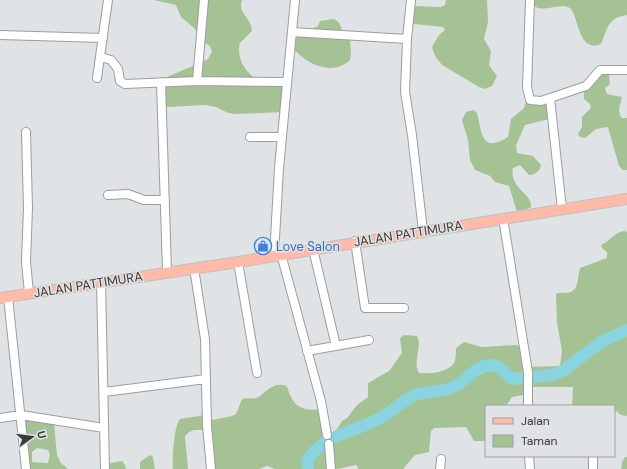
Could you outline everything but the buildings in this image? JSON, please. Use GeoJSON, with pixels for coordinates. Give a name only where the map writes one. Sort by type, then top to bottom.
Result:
{"type":"FeatureCollection","features":[{"type":"Feature","properties":{"kind":"main road","name":"JALAN PATTIMURA"},"geometry":{"type":"LineString","coordinates":[[4,297],[167,271],[238,262],[355,241],[627,199]]}},
{"type":"Feature","properties":{"kind":"street"},"geometry":{"type":"LineString","coordinates":[[97,78],[108,0]]}},
{"type":"Feature","properties":{"kind":"street"},"geometry":{"type":"LineString","coordinates":[[197,81],[204,0]]}},
{"type":"Feature","properties":{"kind":"street"},"geometry":{"type":"LineString","coordinates":[[295,0],[282,137],[278,255],[321,401],[327,435]]}},
{"type":"Feature","properties":{"kind":"street"},"geometry":{"type":"LineString","coordinates":[[411,0],[407,39],[406,92],[423,231]]}},
{"type":"Feature","properties":{"kind":"street"},"geometry":{"type":"LineString","coordinates":[[530,0],[527,94],[530,100],[534,101],[550,98],[586,86],[600,70],[627,70]]}},
{"type":"Feature","properties":{"kind":"street"},"geometry":{"type":"LineString","coordinates":[[292,32],[407,39]]}},
{"type":"Feature","properties":{"kind":"street"},"geometry":{"type":"LineString","coordinates":[[0,35],[103,38]]}},
{"type":"Feature","properties":{"kind":"street"},"geometry":{"type":"LineString","coordinates":[[100,57],[111,60],[118,69],[120,81],[125,84],[197,81],[287,82]]}},
{"type":"Feature","properties":{"kind":"street"},"geometry":{"type":"LineString","coordinates":[[161,82],[167,271]]}},
{"type":"Feature","properties":{"kind":"street"},"geometry":{"type":"LineString","coordinates":[[550,98],[562,209]]}},
{"type":"Feature","properties":{"kind":"street"},"geometry":{"type":"LineString","coordinates":[[26,132],[28,208],[26,262],[29,293]]}},
{"type":"Feature","properties":{"kind":"street"},"geometry":{"type":"LineString","coordinates":[[250,138],[282,137]]}},
{"type":"Feature","properties":{"kind":"street"},"geometry":{"type":"LineString","coordinates":[[108,195],[128,194],[144,200],[165,200]]}},
{"type":"Feature","properties":{"kind":"street"},"geometry":{"type":"LineString","coordinates":[[503,218],[528,372],[528,405]]}},
{"type":"Feature","properties":{"kind":"street"},"geometry":{"type":"LineString","coordinates":[[355,241],[365,308],[404,308]]}},
{"type":"Feature","properties":{"kind":"street"},"geometry":{"type":"LineString","coordinates":[[313,249],[336,346]]}},
{"type":"Feature","properties":{"kind":"street"},"geometry":{"type":"LineString","coordinates":[[238,262],[256,373]]}},
{"type":"Feature","properties":{"kind":"street"},"geometry":{"type":"LineString","coordinates":[[194,268],[205,339],[207,426],[211,469]]}},
{"type":"Feature","properties":{"kind":"street"},"geometry":{"type":"LineString","coordinates":[[101,282],[105,469]]}},
{"type":"Feature","properties":{"kind":"street"},"geometry":{"type":"LineString","coordinates":[[4,297],[21,415],[26,469]]}},
{"type":"Feature","properties":{"kind":"street"},"geometry":{"type":"LineString","coordinates":[[307,351],[369,340]]}},
{"type":"Feature","properties":{"kind":"street"},"geometry":{"type":"LineString","coordinates":[[104,392],[206,379]]}},
{"type":"Feature","properties":{"kind":"street"},"geometry":{"type":"LineString","coordinates":[[0,418],[21,415],[104,428]]}},
{"type":"Feature","properties":{"kind":"street"},"geometry":{"type":"LineString","coordinates":[[329,444],[331,469]]}},
{"type":"Feature","properties":{"kind":"street"},"geometry":{"type":"LineString","coordinates":[[529,457],[530,469]]}},
{"type":"Feature","properties":{"kind":"street"},"geometry":{"type":"LineString","coordinates":[[593,457],[593,469]]}},
{"type":"Feature","properties":{"kind":"street"},"geometry":{"type":"LineString","coordinates":[[440,459],[440,469]]}},
{"type":"Feature","properties":{"kind":"green space"},"geometry":{"type":"Polygon","coordinates":[[[154,0],[242,0],[241,8],[250,22],[252,31],[240,43],[239,54],[246,69],[253,77],[268,83],[287,86],[284,112],[236,114],[228,113],[216,107],[205,105],[161,106],[165,80],[169,76],[208,59],[212,52],[210,46],[203,42],[194,28],[181,17],[176,5],[154,0]]]}},
{"type":"Feature","properties":{"kind":"green space"},"geometry":{"type":"Polygon","coordinates":[[[446,0],[487,0],[488,22],[484,39],[491,51],[489,65],[497,76],[492,86],[485,89],[479,87],[442,65],[435,56],[432,47],[439,35],[445,30],[443,27],[414,24],[411,22],[414,6],[441,7],[445,5],[446,0]]]}},
{"type":"Feature","properties":{"kind":"green space"},"geometry":{"type":"Polygon","coordinates":[[[533,0],[627,0],[627,15],[620,16],[612,21],[601,44],[594,46],[588,44],[584,40],[571,9],[563,6],[542,9],[537,8],[533,5],[533,0]]]}},
{"type":"Feature","properties":{"kind":"green space"},"geometry":{"type":"Polygon","coordinates":[[[333,19],[338,22],[350,41],[350,60],[335,68],[327,68],[312,63],[298,54],[293,48],[299,35],[318,26],[320,21],[333,19]]]}},
{"type":"Feature","properties":{"kind":"green space"},"geometry":{"type":"Polygon","coordinates":[[[597,72],[609,75],[610,84],[605,88],[607,94],[622,97],[619,113],[622,118],[627,118],[627,170],[623,170],[619,166],[608,127],[596,129],[585,138],[580,137],[578,134],[582,127],[582,117],[591,108],[590,104],[584,99],[584,87],[597,72]]]}},
{"type":"Feature","properties":{"kind":"green space"},"geometry":{"type":"Polygon","coordinates":[[[550,98],[549,119],[525,125],[516,145],[517,153],[533,156],[541,165],[538,171],[531,175],[529,175],[520,165],[513,168],[514,181],[528,198],[531,207],[518,211],[516,209],[509,186],[495,182],[490,176],[475,170],[470,160],[468,140],[462,120],[466,112],[474,110],[477,113],[484,138],[488,142],[499,142],[508,137],[511,119],[524,108],[526,102],[550,98]]]}},
{"type":"Feature","properties":{"kind":"green space"},"geometry":{"type":"Polygon","coordinates":[[[621,232],[627,232],[627,416],[621,415],[615,410],[615,405],[572,405],[573,387],[529,387],[529,394],[512,397],[507,405],[485,405],[484,441],[474,441],[466,427],[434,428],[431,431],[429,452],[415,455],[403,469],[359,469],[356,465],[338,469],[275,469],[267,466],[259,469],[211,469],[208,431],[198,430],[189,432],[185,437],[188,469],[173,469],[175,435],[180,419],[205,415],[207,421],[232,416],[236,414],[242,399],[256,398],[271,387],[278,385],[287,386],[295,403],[299,406],[315,410],[322,409],[326,432],[335,432],[342,421],[347,418],[357,405],[368,397],[368,383],[389,371],[402,353],[400,338],[404,335],[417,336],[419,340],[417,368],[419,373],[439,372],[449,368],[455,361],[456,348],[464,342],[482,347],[516,345],[524,347],[528,367],[560,366],[562,351],[557,323],[556,294],[574,290],[577,284],[580,268],[607,258],[607,252],[601,245],[621,232]]]}},
{"type":"Feature","properties":{"kind":"green space"},"geometry":{"type":"Polygon","coordinates":[[[21,415],[54,424],[57,455],[61,463],[68,469],[26,469],[21,415]],[[37,448],[32,452],[32,462],[48,463],[50,454],[48,450],[37,448]]]}},
{"type":"Feature","properties":{"kind":"green space"},"geometry":{"type":"Polygon","coordinates":[[[150,455],[153,457],[155,469],[140,469],[140,462],[150,455]]]}},
{"type":"Feature","properties":{"kind":"green space"},"geometry":{"type":"Polygon","coordinates":[[[625,457],[627,457],[627,469],[621,469],[622,462],[625,457]]]}},
{"type":"Feature","properties":{"kind":"green space"},"geometry":{"type":"Polygon","coordinates":[[[122,461],[126,469],[107,469],[111,463],[122,461]]]}},
{"type":"Feature","properties":{"kind":"waterway"},"geometry":{"type":"LineString","coordinates":[[308,469],[307,460],[323,444],[332,438],[382,417],[413,396],[454,387],[479,368],[490,365],[499,368],[512,379],[552,375],[564,370],[601,342],[627,330]]}},
{"type":"Feature","properties":{"kind":"place","name":"Love Salon"},"geometry":{"type":"Point","coordinates":[263,246]}}]}
